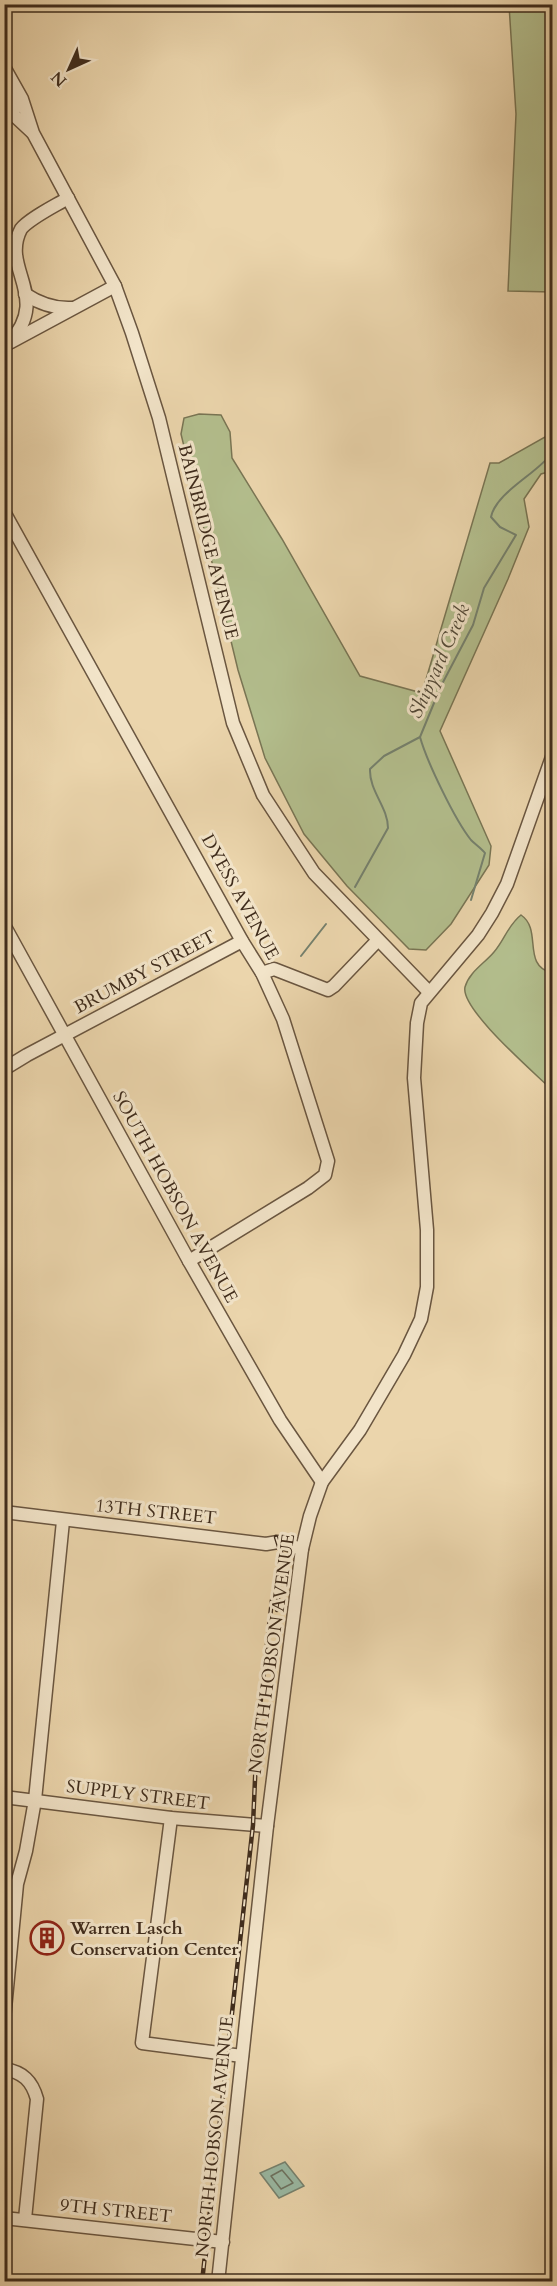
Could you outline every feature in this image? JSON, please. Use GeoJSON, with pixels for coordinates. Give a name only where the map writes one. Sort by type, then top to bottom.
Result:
{"type":"FeatureCollection","features":[{"type":"Feature","properties":{"kind":"street","name":"BAINBRIDGE AVENUE"},"geometry":{"type":"LineString","coordinates":[[4,67],[22,99],[33,133],[115,286],[159,418],[233,723],[263,795],[297,849],[326,887],[429,992]]}},
{"type":"Feature","properties":{"kind":"street"},"geometry":{"type":"LineString","coordinates":[[4,89],[16,100],[33,133]]}},
{"type":"Feature","properties":{"kind":"street"},"geometry":{"type":"LineString","coordinates":[[4,106],[33,133]]}},
{"type":"Feature","properties":{"kind":"street"},"geometry":{"type":"LineString","coordinates":[[7,345],[21,327],[26,312],[25,294],[15,272],[13,258],[21,229],[68,198]]}},
{"type":"Feature","properties":{"kind":"street"},"geometry":{"type":"LineString","coordinates":[[7,345],[115,286]]}},
{"type":"Feature","properties":{"kind":"street"},"geometry":{"type":"LineString","coordinates":[[25,294],[43,304],[74,308]]}},
{"type":"Feature","properties":{"kind":"street","name":"DYESS AVENUE"},"geometry":{"type":"LineString","coordinates":[[4,512],[242,941],[262,972],[283,1019],[328,1161],[325,1174],[308,1188],[189,1261]]}},
{"type":"Feature","properties":{"kind":"street","name":"NORTH HOBSON AVENUE"},"geometry":{"type":"LineString","coordinates":[[218,2282],[267,1826],[302,1549],[322,1482],[360,1430],[404,1355],[421,1319],[428,1287],[427,1230],[414,1078],[418,1014],[421,1003],[429,992],[460,958],[492,913],[516,863],[552,757]]}},
{"type":"Feature","properties":{"kind":"street","name":"SOUTH HOBSON AVENUE"},"geometry":{"type":"LineString","coordinates":[[4,925],[189,1261],[280,1420],[322,1482]]}},
{"type":"Feature","properties":{"kind":"street"},"geometry":{"type":"LineString","coordinates":[[262,972],[274,969],[328,990],[378,940]]}},
{"type":"Feature","properties":{"kind":"street","name":"BRUMBY STREET"},"geometry":{"type":"LineString","coordinates":[[4,1069],[242,941]]}},
{"type":"Feature","properties":{"kind":"street","name":"13TH STREET"},"geometry":{"type":"LineString","coordinates":[[4,1512],[266,1544],[278,1542],[302,1549]]}},
{"type":"Feature","properties":{"kind":"street"},"geometry":{"type":"LineString","coordinates":[[4,2019],[17,1884],[26,1851],[35,1800],[63,1521]]}},
{"type":"Feature","properties":{"kind":"street","name":"SUPPLY STREET"},"geometry":{"type":"LineString","coordinates":[[4,1797],[171,1818],[267,1826]]}},
{"type":"Feature","properties":{"kind":"street"},"geometry":{"type":"LineString","coordinates":[[171,1818],[142,2043],[242,2056]]}},
{"type":"Feature","properties":{"kind":"street"},"geometry":{"type":"LineString","coordinates":[[4,2069],[16,2071],[27,2079],[37,2099],[25,2219]]}},
{"type":"Feature","properties":{"kind":"street","name":"9TH STREET"},"geometry":{"type":"LineString","coordinates":[[4,2218],[223,2242]]}},
{"type":"Feature","properties":{"kind":"shaded area"},"geometry":{"type":"Polygon","coordinates":[[[509,5],[552,5],[552,292],[508,291],[516,114],[509,5]]]}},
{"type":"Feature","properties":{"kind":"shaded area"},"geometry":{"type":"Polygon","coordinates":[[[199,414],[221,415],[230,432],[232,458],[282,539],[360,676],[422,693],[490,463],[499,463],[552,433],[552,471],[541,474],[524,499],[529,527],[440,731],[491,846],[489,865],[451,924],[426,950],[409,949],[347,886],[304,834],[265,758],[238,670],[181,434],[184,418],[199,414]]]}},
{"type":"Feature","properties":{"kind":"shaded area"},"geometry":{"type":"Polygon","coordinates":[[[521,915],[531,929],[537,963],[552,973],[552,1090],[486,1025],[474,1010],[465,987],[470,977],[494,952],[521,915]]]}},
{"type":"Feature","properties":{"kind":"water"},"geometry":{"type":"Polygon","coordinates":[[[285,2162],[304,2186],[279,2198],[260,2173],[285,2162]]]}},
{"type":"Feature","properties":{"kind":"waterway","name":"Shipyard Creek"},"geometry":{"type":"LineString","coordinates":[[355,887],[388,828],[385,813],[372,785],[370,769],[384,756],[420,737],[441,686],[473,625],[484,588],[516,535],[500,527],[491,517],[494,508],[509,491],[552,453]]}},
{"type":"Feature","properties":{"kind":"waterway"},"geometry":{"type":"LineString","coordinates":[[420,737],[435,775],[457,819],[471,840],[485,853],[471,900]]}},
{"type":"Feature","properties":{"kind":"waterway","name":"Shipyard Creek"},"geometry":{"type":"LineString","coordinates":[[301,956],[326,924]]}},
{"type":"Feature","properties":{"kind":"railway"},"geometry":{"type":"LineString","coordinates":[[276,1537],[282,1556],[277,1610]]}},
{"type":"Feature","properties":{"kind":"railway"},"geometry":{"type":"LineString","coordinates":[[202,2282],[253,1825],[257,1734],[272,1600]]}},
{"type":"Feature","properties":{"kind":"place","name":"Warren Lasch Conservation Center"},"geometry":{"type":"Point","coordinates":[47,1938]}}]}
